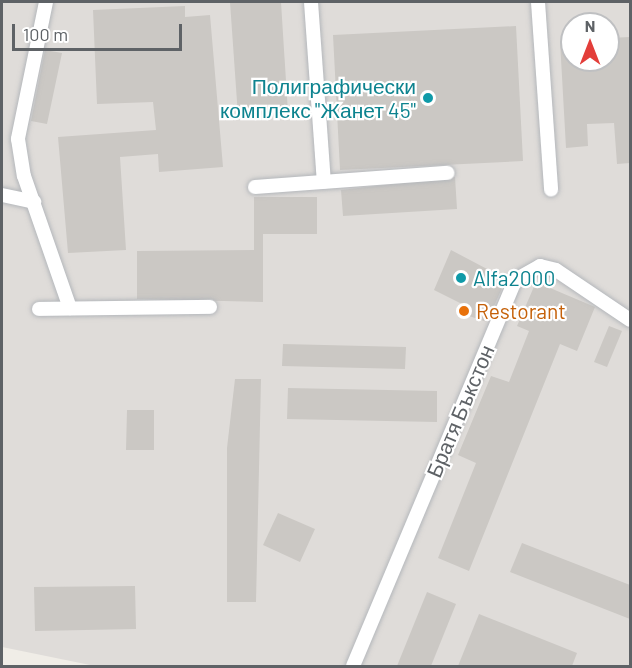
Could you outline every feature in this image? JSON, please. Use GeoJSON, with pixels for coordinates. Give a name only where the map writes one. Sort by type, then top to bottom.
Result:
{"type":"FeatureCollection","features":[{"type":"Feature","properties":{"kind":"street"},"geometry":{"type":"LineString","coordinates":[[46,2],[18,139],[34,202],[70,308]]}},
{"type":"Feature","properties":{"kind":"street"},"geometry":{"type":"LineString","coordinates":[[311,2],[324,182]]}},
{"type":"Feature","properties":{"kind":"street"},"geometry":{"type":"LineString","coordinates":[[538,2],[551,190]]}},
{"type":"Feature","properties":{"kind":"street"},"geometry":{"type":"LineString","coordinates":[[255,187],[447,173]]}},
{"type":"Feature","properties":{"kind":"street"},"geometry":{"type":"LineString","coordinates":[[2,195],[34,202]]}},
{"type":"Feature","properties":{"kind":"street","name":"Братя Бъкстон"},"geometry":{"type":"LineString","coordinates":[[353,666],[515,280],[540,266],[556,270],[630,320]]}},
{"type":"Feature","properties":{"kind":"street"},"geometry":{"type":"LineString","coordinates":[[39,309],[210,308]]}},
{"type":"Feature","properties":{"kind":"shaded area"},"geometry":{"type":"Polygon","coordinates":[[[2,2],[630,2],[630,666],[95,666],[2,647],[2,2]]]}},
{"type":"Feature","properties":{"kind":"building"},"geometry":{"type":"Polygon","coordinates":[[[230,2],[281,2],[288,113],[238,116],[230,2]]]}},
{"type":"Feature","properties":{"kind":"building"},"geometry":{"type":"Polygon","coordinates":[[[185,6],[185,17],[210,15],[223,167],[159,172],[158,154],[120,157],[126,250],[68,253],[58,137],[156,130],[153,102],[97,104],[93,10],[185,6]]]}},
{"type":"Feature","properties":{"kind":"building","name":"Полиграфически комплекс \"Жанет 45\""},"geometry":{"type":"Polygon","coordinates":[[[516,26],[523,161],[340,170],[333,35],[516,26]]]}},
{"type":"Feature","properties":{"kind":"building"},"geometry":{"type":"Polygon","coordinates":[[[620,37],[630,37],[630,163],[617,164],[614,123],[587,124],[588,146],[566,148],[562,72],[620,72],[620,37]]]}},
{"type":"Feature","properties":{"kind":"building"},"geometry":{"type":"Polygon","coordinates":[[[45,50],[62,53],[47,124],[31,121],[45,50]]]}},
{"type":"Feature","properties":{"kind":"building"},"geometry":{"type":"Polygon","coordinates":[[[455,177],[457,209],[343,216],[341,190],[455,177]]]}},
{"type":"Feature","properties":{"kind":"building"},"geometry":{"type":"Polygon","coordinates":[[[254,197],[317,197],[317,234],[263,234],[263,302],[137,299],[137,251],[254,250],[254,197]]]}},
{"type":"Feature","properties":{"kind":"building"},"geometry":{"type":"Polygon","coordinates":[[[451,250],[506,279],[487,322],[457,312],[462,304],[434,290],[451,250]]]}},
{"type":"Feature","properties":{"kind":"building"},"geometry":{"type":"Polygon","coordinates":[[[536,282],[595,307],[577,351],[560,344],[469,571],[438,558],[476,463],[458,455],[491,376],[509,382],[529,331],[517,326],[536,282]]]}},
{"type":"Feature","properties":{"kind":"building"},"geometry":{"type":"Polygon","coordinates":[[[609,326],[622,331],[607,367],[594,362],[609,326]]]}},
{"type":"Feature","properties":{"kind":"building"},"geometry":{"type":"Polygon","coordinates":[[[283,344],[406,347],[405,369],[282,366],[283,344]]]}},
{"type":"Feature","properties":{"kind":"building"},"geometry":{"type":"Polygon","coordinates":[[[235,379],[261,379],[256,602],[227,602],[227,448],[235,379]]]}},
{"type":"Feature","properties":{"kind":"building"},"geometry":{"type":"Polygon","coordinates":[[[288,388],[437,391],[437,422],[287,419],[288,388]]]}},
{"type":"Feature","properties":{"kind":"building"},"geometry":{"type":"Polygon","coordinates":[[[127,410],[154,410],[154,450],[126,450],[127,410]]]}},
{"type":"Feature","properties":{"kind":"building"},"geometry":{"type":"Polygon","coordinates":[[[278,513],[315,529],[300,562],[263,545],[278,513]]]}},
{"type":"Feature","properties":{"kind":"building"},"geometry":{"type":"Polygon","coordinates":[[[522,543],[630,585],[630,619],[510,572],[522,543]]]}},
{"type":"Feature","properties":{"kind":"building"},"geometry":{"type":"Polygon","coordinates":[[[135,586],[136,629],[35,631],[34,587],[135,586]]]}},
{"type":"Feature","properties":{"kind":"building"},"geometry":{"type":"Polygon","coordinates":[[[427,592],[456,604],[431,666],[397,666],[427,592]]]}},
{"type":"Feature","properties":{"kind":"building"},"geometry":{"type":"Polygon","coordinates":[[[479,614],[577,653],[572,666],[458,666],[479,614]]]}},
{"type":"Feature","properties":{"kind":"place","name":"Полиграфически комплекс \"Жанет 45\""},"geometry":{"type":"Point","coordinates":[428,98]}},
{"type":"Feature","properties":{"kind":"place","name":"Alfa2000"},"geometry":{"type":"Point","coordinates":[461,278]}},
{"type":"Feature","properties":{"kind":"place","name":"Restorant"},"geometry":{"type":"Point","coordinates":[464,311]}}]}
